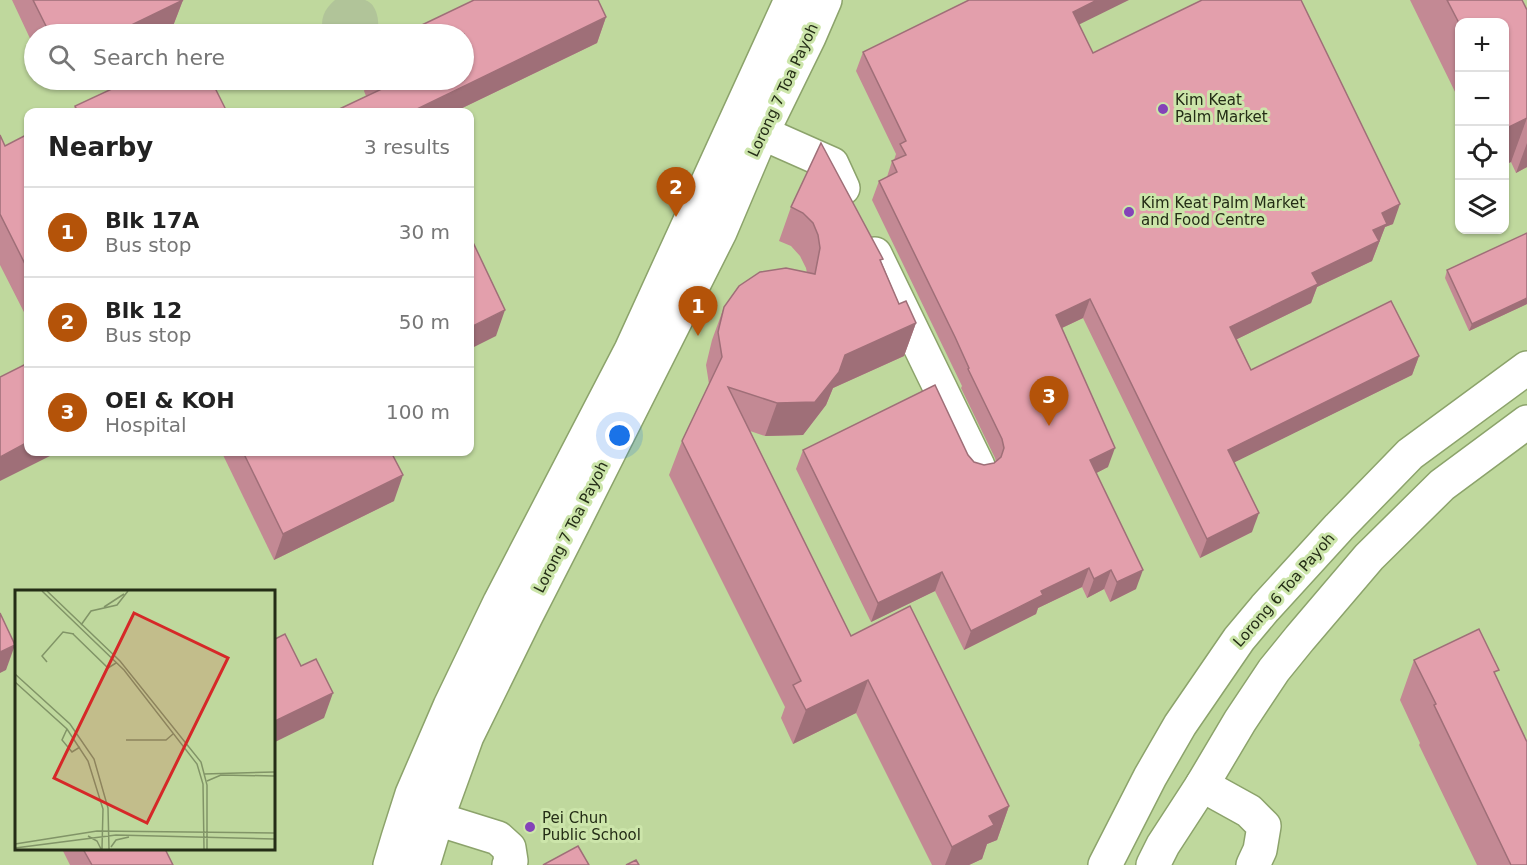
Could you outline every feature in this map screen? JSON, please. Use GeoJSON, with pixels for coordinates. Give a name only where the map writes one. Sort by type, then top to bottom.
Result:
{"type":"FeatureCollection","features":[{"type":"Feature","properties":{"kind":"street","name":"Lorong 7 Toa Payoh"},"geometry":{"type":"LineString","coordinates":[[390,865],[412,794],[450,706],[500,602],[631,350],[791,0]]}},
{"type":"Feature","properties":{"kind":"street","name":"Lorong 7 Toa Payoh"},"geometry":{"type":"LineString","coordinates":[[423,865],[467,736],[720,232],[762,133],[825,0]]}},
{"type":"Feature","properties":{"kind":"street"},"geometry":{"type":"LineString","coordinates":[[762,133],[832,164],[978,466]]}},
{"type":"Feature","properties":{"kind":"street","name":"Lorong 6 Toa Payoh"},"geometry":{"type":"LineString","coordinates":[[1105,865],[1150,777],[1180,725],[1239,639],[1265,608],[1410,454],[1527,369]]}},
{"type":"Feature","properties":{"kind":"street"},"geometry":{"type":"LineString","coordinates":[[1153,865],[1239,721],[1274,670],[1369,557],[1442,486],[1527,422]]}},
{"type":"Feature","properties":{"kind":"street"},"geometry":{"type":"LineString","coordinates":[[1202,785],[1249,811],[1264,826],[1260,850],[1253,865]]}},
{"type":"Feature","properties":{"kind":"street"},"geometry":{"type":"LineString","coordinates":[[437,819],[498,838],[509,848],[511,861],[509,865]]}},
{"type":"Feature","properties":{"kind":"green space"},"geometry":{"type":"Polygon","coordinates":[[[335,0],[365,0],[373,6],[378,24],[322,24],[328,7],[335,0]]]}},
{"type":"Feature","properties":{"kind":"building"},"geometry":{"type":"Polygon","coordinates":[[[33,0],[183,0],[134,24],[45,24],[33,0]]]}},
{"type":"Feature","properties":{"kind":"building"},"geometry":{"type":"Polygon","coordinates":[[[474,0],[598,0],[606,17],[474,81],[474,24],[424,24],[474,0]]]}},
{"type":"Feature","properties":{"kind":"building"},"geometry":{"type":"Polygon","coordinates":[[[969,0],[1097,0],[1073,12],[1093,53],[1202,0],[1301,0],[1400,204],[1382,213],[1387,224],[1373,230],[1379,241],[1312,273],[1318,284],[1230,327],[1251,370],[1391,301],[1419,356],[1228,450],[1259,513],[1207,539],[1090,299],[1056,315],[1115,448],[1090,460],[1143,570],[1117,582],[1111,570],[1094,579],[1089,568],[1041,591],[1043,595],[971,631],[942,572],[878,603],[803,450],[935,385],[968,455],[974,462],[984,465],[994,463],[1001,457],[1004,448],[1002,439],[879,181],[897,172],[892,161],[906,155],[900,144],[906,141],[863,52],[969,0]]]}},
{"type":"Feature","properties":{"kind":"building"},"geometry":{"type":"Polygon","coordinates":[[[1447,0],[1522,0],[1527,10],[1527,118],[1509,127],[1509,18],[1456,18],[1447,0]]]}},
{"type":"Feature","properties":{"kind":"building"},"geometry":{"type":"Polygon","coordinates":[[[109,90],[216,90],[225,108],[76,108],[75,106],[109,90]]]}},
{"type":"Feature","properties":{"kind":"building"},"geometry":{"type":"Polygon","coordinates":[[[380,90],[456,90],[419,108],[342,108],[380,90]]]}},
{"type":"Feature","properties":{"kind":"building"},"geometry":{"type":"Polygon","coordinates":[[[0,135],[5,146],[24,136],[24,262],[0,214],[0,135]]]}},
{"type":"Feature","properties":{"kind":"building"},"geometry":{"type":"Polygon","coordinates":[[[821,143],[883,259],[880,260],[899,304],[906,301],[916,323],[845,355],[839,372],[815,402],[777,403],[728,387],[851,636],[910,606],[1009,806],[989,816],[994,825],[952,847],[868,680],[806,710],[793,685],[801,681],[682,441],[722,357],[718,332],[724,307],[739,286],[760,272],[786,268],[815,274],[820,248],[818,235],[813,223],[803,213],[791,207],[821,143]]]}},
{"type":"Feature","properties":{"kind":"building"},"geometry":{"type":"Polygon","coordinates":[[[1527,233],[1527,298],[1472,324],[1447,270],[1527,233]]]}},
{"type":"Feature","properties":{"kind":"building"},"geometry":{"type":"Polygon","coordinates":[[[474,244],[505,310],[474,326],[474,244]]]}},
{"type":"Feature","properties":{"kind":"building"},"geometry":{"type":"Polygon","coordinates":[[[24,365],[24,444],[0,457],[0,377],[24,365]]]}},
{"type":"Feature","properties":{"kind":"building"},"geometry":{"type":"Polygon","coordinates":[[[245,456],[393,456],[403,475],[283,534],[245,456]]]}},
{"type":"Feature","properties":{"kind":"building"},"geometry":{"type":"Polygon","coordinates":[[[0,613],[15,645],[0,652],[0,613]]]}},
{"type":"Feature","properties":{"kind":"building"},"geometry":{"type":"Polygon","coordinates":[[[1479,629],[1499,670],[1494,672],[1527,742],[1527,865],[1511,865],[1414,660],[1479,629]]]}},
{"type":"Feature","properties":{"kind":"building"},"geometry":{"type":"Polygon","coordinates":[[[285,634],[301,666],[316,659],[333,693],[274,722],[274,640],[285,634]]]}},
{"type":"Feature","properties":{"kind":"building"},"geometry":{"type":"Polygon","coordinates":[[[578,846],[589,865],[543,865],[578,846]]]}},
{"type":"Feature","properties":{"kind":"building"},"geometry":{"type":"Polygon","coordinates":[[[84,850],[166,850],[173,865],[92,865],[84,850]]]}},
{"type":"Feature","properties":{"kind":"building"},"geometry":{"type":"Polygon","coordinates":[[[636,860],[639,865],[626,865],[636,860]]]}},
{"type":"Feature","properties":{"kind":"place","name":"Kim Keat Palm Market"},"geometry":{"type":"Point","coordinates":[1163,109]}},
{"type":"Feature","properties":{"kind":"place","name":"Kim Keat Palm Market and Food Centre"},"geometry":{"type":"Point","coordinates":[1129,212]}},
{"type":"Feature","properties":{"kind":"place","name":"Blk 12"},"geometry":{"type":"Point","coordinates":[676,217]}},
{"type":"Feature","properties":{"kind":"place","name":"Blk 17A"},"geometry":{"type":"Point","coordinates":[698,336]}},
{"type":"Feature","properties":{"kind":"place","name":"OEI & KOH"},"geometry":{"type":"Point","coordinates":[1049,426]}},
{"type":"Feature","properties":{"kind":"place","name":"Pei Chun Public School"},"geometry":{"type":"Point","coordinates":[530,827]}}]}
